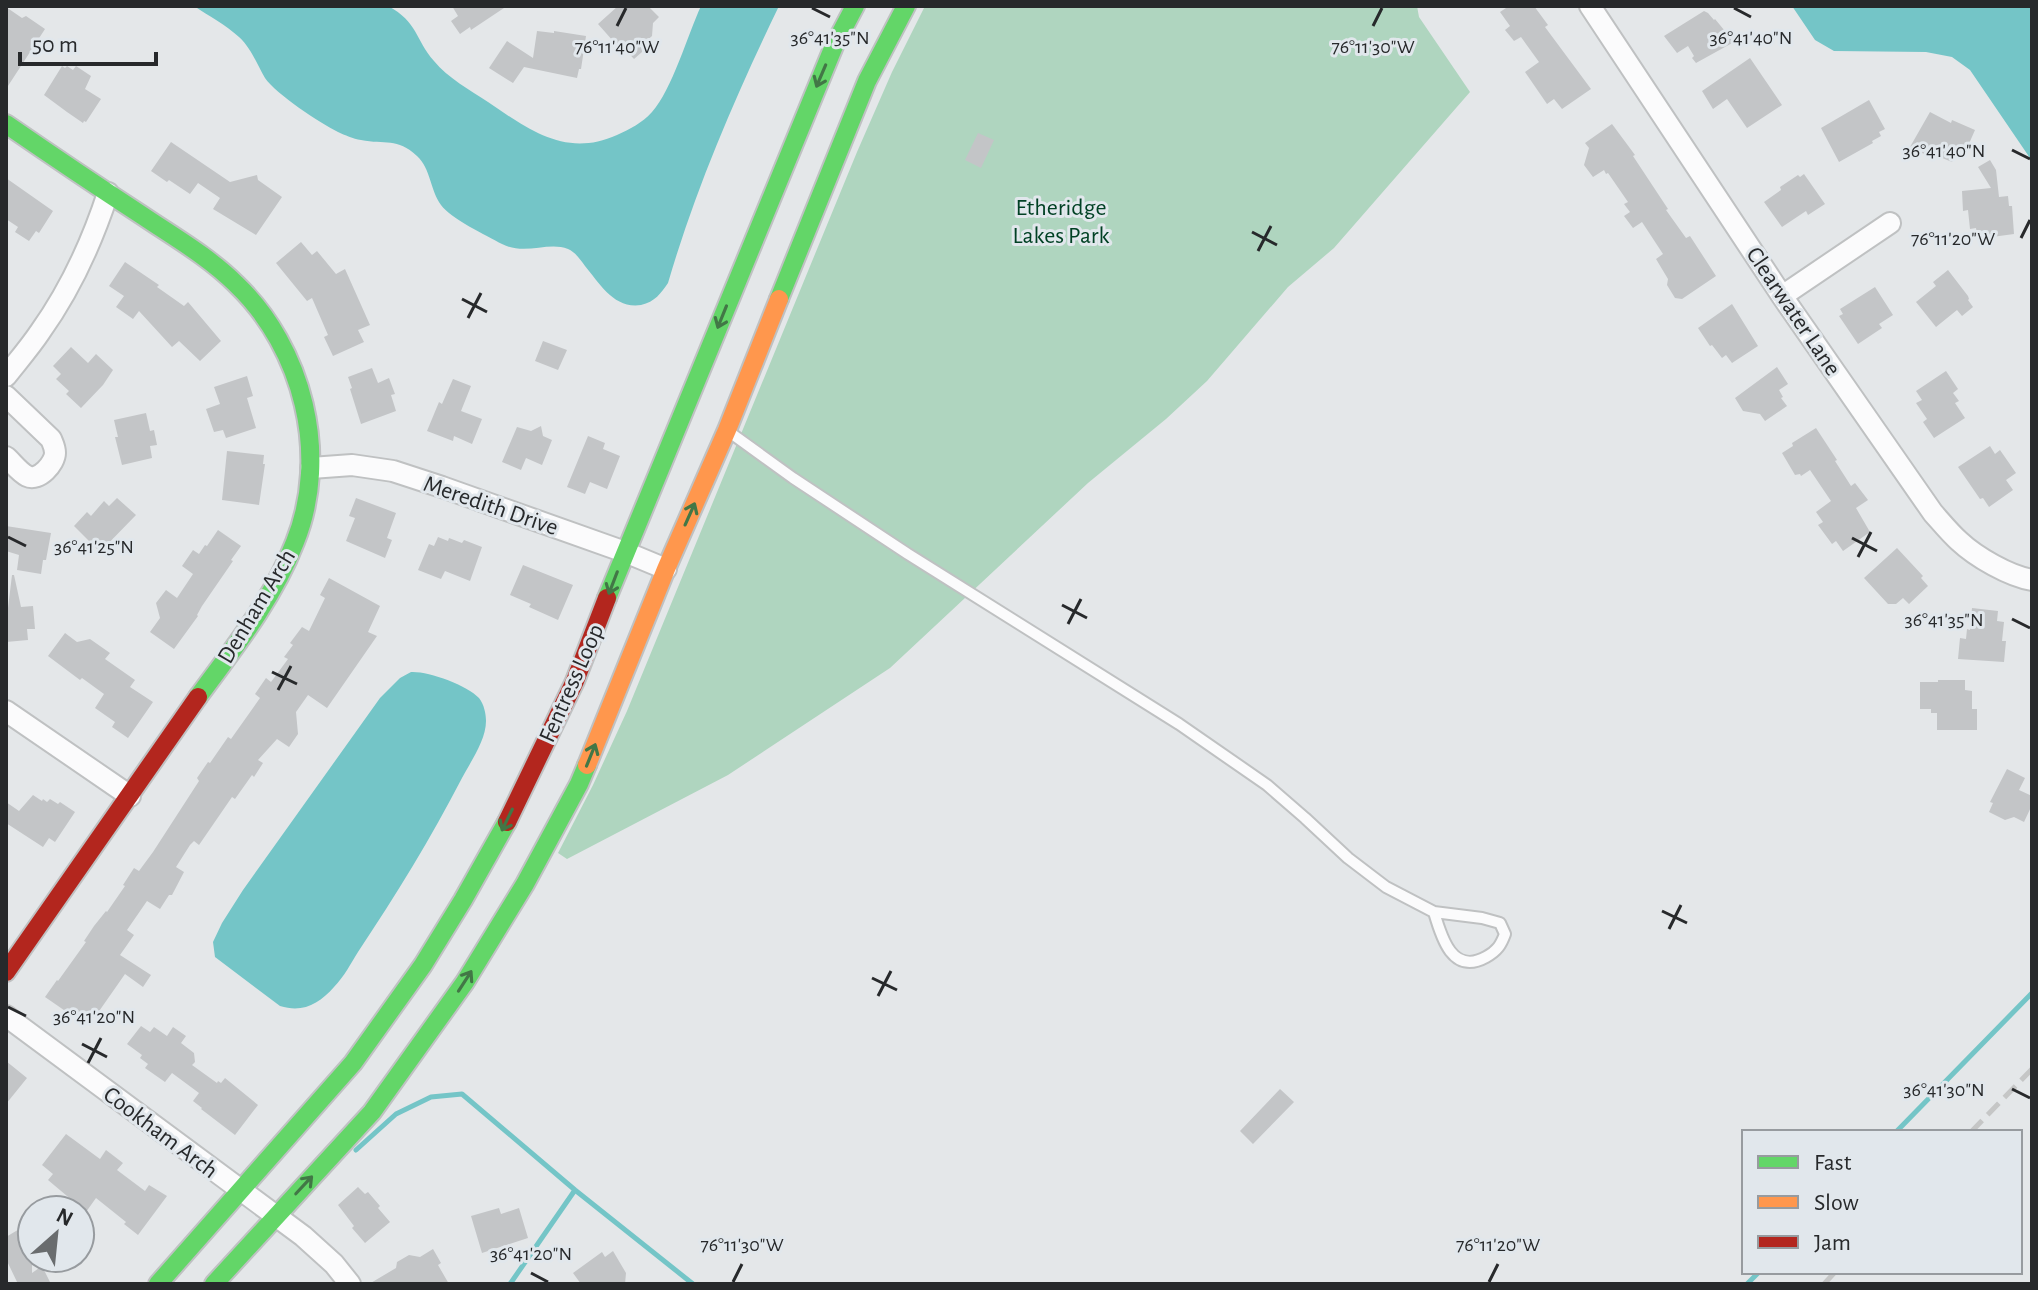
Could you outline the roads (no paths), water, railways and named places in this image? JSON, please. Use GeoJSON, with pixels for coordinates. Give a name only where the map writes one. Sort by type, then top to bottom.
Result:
{"type":"FeatureCollection","features":[{"type":"Feature","properties":{"kind":"street","name":"Fentress Loop"},"geometry":{"type":"LineString","coordinates":[[158,1284],[353,1063],[423,965],[502,832],[575,681],[625,552],[834,46],[855,6]]}},
{"type":"Feature","properties":{"kind":"street","name":"Fentress Loop"},"geometry":{"type":"LineString","coordinates":[[214,1284],[372,1112],[465,982],[525,884],[579,784],[666,569],[727,430],[867,81],[906,6]]}},
{"type":"Feature","properties":{"kind":"street","name":"Clearwater Lane"},"geometry":{"type":"LineString","coordinates":[[1590,6],[1782,296],[1933,513],[1959,542],[2032,580]]}},
{"type":"Feature","properties":{"kind":"street","name":"Denham Arch"},"geometry":{"type":"LineString","coordinates":[[6,124],[213,263],[250,297],[273,329],[296,377],[306,421],[311,468],[304,516],[287,563],[268,596],[6,972]]}},
{"type":"Feature","properties":{"kind":"street"},"geometry":{"type":"LineString","coordinates":[[6,376],[61,299],[108,193]]}},
{"type":"Feature","properties":{"kind":"street"},"geometry":{"type":"LineString","coordinates":[[1782,296],[1890,223]]}},
{"type":"Feature","properties":{"kind":"street"},"geometry":{"type":"LineString","coordinates":[[6,396],[51,439],[55,458],[41,475],[34,477],[27,476],[6,457]]}},
{"type":"Feature","properties":{"kind":"street","name":"Meredith Drive"},"geometry":{"type":"LineString","coordinates":[[311,468],[352,465],[393,471],[666,569]]}},
{"type":"Feature","properties":{"kind":"street"},"geometry":{"type":"LineString","coordinates":[[6,711],[130,796]]}},
{"type":"Feature","properties":{"kind":"street","name":"Cookham Arch"},"geometry":{"type":"LineString","coordinates":[[6,1016],[303,1236],[334,1264],[350,1284]]}},
{"type":"Feature","properties":{"kind":"lane"},"geometry":{"type":"LineString","coordinates":[[727,430],[908,554],[1179,724],[1267,785],[1348,858],[1386,887],[1434,912],[1500,923],[1505,934],[1501,947],[1484,959],[1461,961],[1452,955],[1441,936],[1434,912]]}},
{"type":"Feature","properties":{"kind":"water"},"geometry":{"type":"Polygon","coordinates":[[[194,6],[388,6],[405,18],[434,61],[460,83],[533,131],[565,142],[581,143],[617,135],[640,123],[652,112],[673,76],[701,6],[779,6],[718,142],[668,283],[650,302],[631,305],[608,294],[568,249],[511,247],[478,232],[452,215],[437,199],[422,161],[410,150],[397,144],[352,138],[310,115],[271,85],[239,37],[194,6]]]}},
{"type":"Feature","properties":{"kind":"water"},"geometry":{"type":"Polygon","coordinates":[[[1792,6],[2032,6],[2032,161],[1970,70],[1952,57],[1926,52],[1834,51],[1815,40],[1792,6]]]}},
{"type":"Feature","properties":{"kind":"water"},"geometry":{"type":"Polygon","coordinates":[[[411,672],[447,680],[479,698],[486,718],[481,743],[413,866],[341,979],[310,1006],[280,1006],[215,957],[213,942],[243,890],[380,698],[400,678],[411,672]]]}},
{"type":"Feature","properties":{"kind":"waterway"},"geometry":{"type":"LineString","coordinates":[[1898,1130],[2032,993]]}},
{"type":"Feature","properties":{"kind":"waterway"},"geometry":{"type":"LineString","coordinates":[[356,1150],[396,1114],[431,1097],[462,1094],[693,1284]]}},
{"type":"Feature","properties":{"kind":"waterway"},"geometry":{"type":"LineString","coordinates":[[510,1284],[575,1190]]}},
{"type":"Feature","properties":{"kind":"waterway"},"geometry":{"type":"LineString","coordinates":[[1747,1284],[1757,1274]]}},
{"type":"Feature","properties":{"kind":"railway"},"geometry":{"type":"LineString","coordinates":[[1973,1130],[2032,1069]]}},
{"type":"Feature","properties":{"kind":"railway"},"geometry":{"type":"LineString","coordinates":[[1824,1284],[1833,1274]]}},
{"type":"Feature","properties":{"kind":"park label","name":"Etheridge Lakes Park"},"geometry":{"type":"Point","coordinates":[1061,221]}}]}
